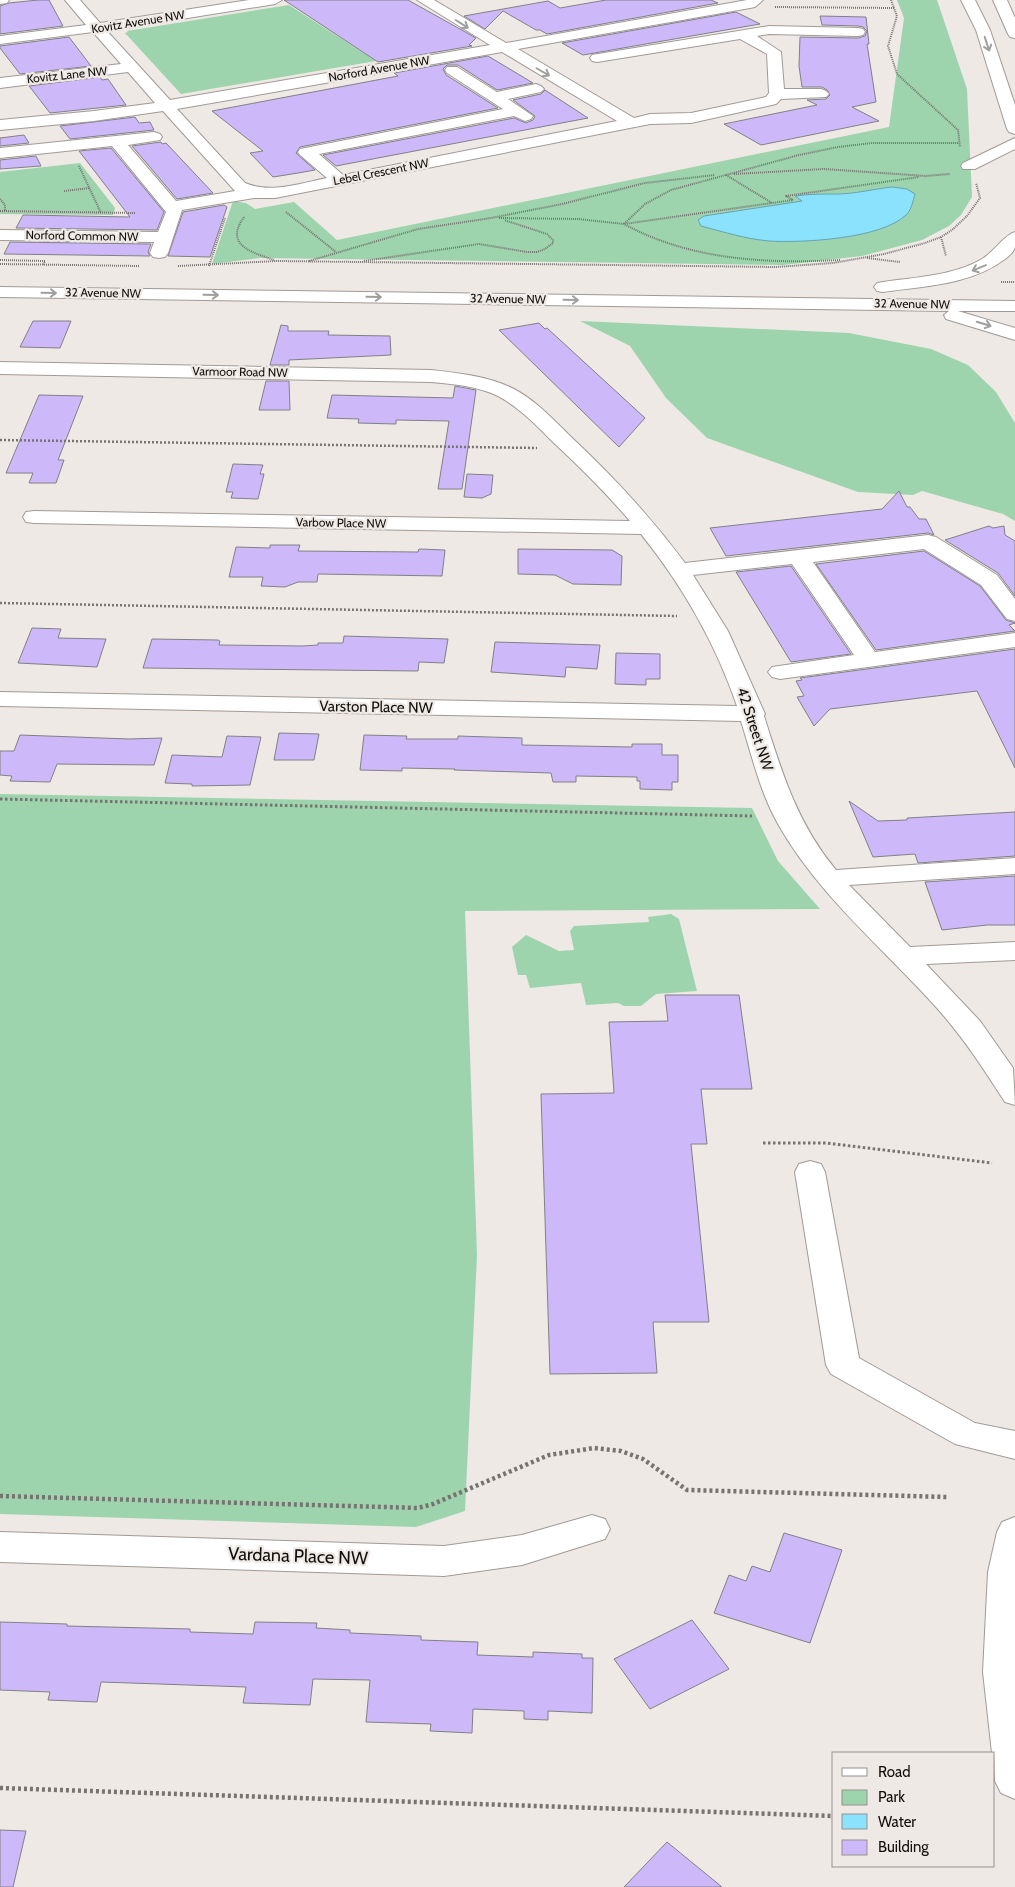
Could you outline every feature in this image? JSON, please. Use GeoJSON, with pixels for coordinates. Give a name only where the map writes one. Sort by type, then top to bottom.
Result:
{"type":"FeatureCollection","features":[{"type":"Feature","properties":{"kind":"street"},"geometry":{"type":"LineString","coordinates":[[72,0],[168,105],[239,187],[254,193]]}},
{"type":"Feature","properties":{"kind":"street","name":"Kovitz Avenue NW"},"geometry":{"type":"LineString","coordinates":[[0,40],[98,28],[275,0]]}},
{"type":"Feature","properties":{"kind":"street"},"geometry":{"type":"LineString","coordinates":[[424,0],[500,47],[630,122]]}},
{"type":"Feature","properties":{"kind":"street"},"geometry":{"type":"LineString","coordinates":[[451,0],[650,119]]}},
{"type":"Feature","properties":{"kind":"street"},"geometry":{"type":"LineString","coordinates":[[968,0],[983,30],[1015,129]]}},
{"type":"Feature","properties":{"kind":"street"},"geometry":{"type":"LineString","coordinates":[[1000,0],[1015,34]]}},
{"type":"Feature","properties":{"kind":"street","name":"Norford Avenue NW"},"geometry":{"type":"LineString","coordinates":[[0,125],[94,116],[168,105],[762,3]]}},
{"type":"Feature","properties":{"kind":"street"},"geometry":{"type":"LineString","coordinates":[[652,21],[691,43]]}},
{"type":"Feature","properties":{"kind":"street"},"geometry":{"type":"LineString","coordinates":[[597,58],[769,30],[858,32]]}},
{"type":"Feature","properties":{"kind":"street"},"geometry":{"type":"LineString","coordinates":[[744,35],[774,52],[776,94],[821,94]]}},
{"type":"Feature","properties":{"kind":"street","name":"Kovitz Lane NW"},"geometry":{"type":"LineString","coordinates":[[0,82],[133,67]]}},
{"type":"Feature","properties":{"kind":"street"},"geometry":{"type":"LineString","coordinates":[[452,70],[558,137]]}},
{"type":"Feature","properties":{"kind":"street"},"geometry":{"type":"LineString","coordinates":[[494,97],[536,89]]}},
{"type":"Feature","properties":{"kind":"street","name":"Lebel Crescent NW"},"geometry":{"type":"LineString","coordinates":[[254,193],[275,193],[630,122],[650,119],[691,118],[771,101],[776,94]]}},
{"type":"Feature","properties":{"kind":"street"},"geometry":{"type":"LineString","coordinates":[[340,180],[306,152],[516,111]]}},
{"type":"Feature","properties":{"kind":"street"},"geometry":{"type":"LineString","coordinates":[[0,153],[154,137]]}},
{"type":"Feature","properties":{"kind":"street"},"geometry":{"type":"LineString","coordinates":[[116,141],[172,207],[254,193]]}},
{"type":"Feature","properties":{"kind":"street"},"geometry":{"type":"LineString","coordinates":[[970,168],[1015,143]]}},
{"type":"Feature","properties":{"kind":"street","name":"Norford Common NW"},"geometry":{"type":"LineString","coordinates":[[158,254],[174,212],[172,207]]}},
{"type":"Feature","properties":{"kind":"street","name":"Norford Common NW"},"geometry":{"type":"LineString","coordinates":[[0,235],[164,237]]}},
{"type":"Feature","properties":{"kind":"street"},"geometry":{"type":"LineString","coordinates":[[883,287],[941,278],[974,270],[1001,256],[1015,238]]}},
{"type":"Feature","properties":{"kind":"street","name":"32 Avenue NW"},"geometry":{"type":"LineString","coordinates":[[0,276],[1015,290]]}},
{"type":"Feature","properties":{"kind":"street","name":"32 Avenue NW"},"geometry":{"type":"LineString","coordinates":[[0,292],[1015,306]]}},
{"type":"Feature","properties":{"kind":"street"},"geometry":{"type":"LineString","coordinates":[[867,304],[959,316],[1015,334]]}},
{"type":"Feature","properties":{"kind":"street","name":"Varmoor Road NW"},"geometry":{"type":"LineString","coordinates":[[0,368],[398,374],[452,377],[480,383]]}},
{"type":"Feature","properties":{"kind":"street","name":"42 Street NW"},"geometry":{"type":"LineString","coordinates":[[480,383],[507,393],[523,404],[575,450],[626,502],[681,570],[732,662],[753,714],[770,776],[785,815],[828,879],[903,956],[980,1040],[1015,1095]]}},
{"type":"Feature","properties":{"kind":"street","name":"Varbow Place NW"},"geometry":{"type":"LineString","coordinates":[[34,517],[647,528]]}},
{"type":"Feature","properties":{"kind":"street"},"geometry":{"type":"LineString","coordinates":[[681,570],[928,542],[989,580],[1015,614]]}},
{"type":"Feature","properties":{"kind":"street"},"geometry":{"type":"LineString","coordinates":[[798,556],[869,660]]}},
{"type":"Feature","properties":{"kind":"street"},"geometry":{"type":"LineString","coordinates":[[780,672],[1015,640]]}},
{"type":"Feature","properties":{"kind":"street","name":"Varston Place NW"},"geometry":{"type":"LineString","coordinates":[[0,699],[753,714]]}},
{"type":"Feature","properties":{"kind":"street"},"geometry":{"type":"LineString","coordinates":[[828,879],[1015,866]]}},
{"type":"Feature","properties":{"kind":"street"},"geometry":{"type":"LineString","coordinates":[[903,956],[1015,951]]}},
{"type":"Feature","properties":{"kind":"street"},"geometry":{"type":"LineString","coordinates":[[810,1172],[843,1365],[967,1435],[1015,1445]]}},
{"type":"Feature","properties":{"kind":"street","name":"Vardana Place NW"},"geometry":{"type":"LineString","coordinates":[[0,1547],[444,1561],[522,1550],[592,1529]]}},
{"type":"Feature","properties":{"kind":"street"},"geometry":{"type":"LineString","coordinates":[[1015,1532],[1006,1572],[1009,1622],[1002,1672],[1015,1781]]}},
{"type":"Feature","properties":{"kind":"path"},"geometry":{"type":"LineString","coordinates":[[178,266],[277,262],[356,262],[810,266],[861,258],[925,243],[941,237],[952,230],[967,216],[980,198],[970,168],[958,143],[958,130],[897,74],[888,46],[898,16],[891,0]]}},
{"type":"Feature","properties":{"kind":"path"},"geometry":{"type":"LineString","coordinates":[[762,3],[894,8]]}},
{"type":"Feature","properties":{"kind":"path"},"geometry":{"type":"LineString","coordinates":[[624,224],[637,210],[657,195],[686,184],[726,175],[799,154],[872,143],[958,143]]}},
{"type":"Feature","properties":{"kind":"path"},"geometry":{"type":"LineString","coordinates":[[78,165],[102,212]]}},
{"type":"Feature","properties":{"kind":"path"},"geometry":{"type":"LineString","coordinates":[[491,218],[570,219],[624,224],[772,204],[793,200],[786,196],[970,168]]}},
{"type":"Feature","properties":{"kind":"path"},"geometry":{"type":"LineString","coordinates":[[306,262],[418,229],[491,218],[562,204],[645,183],[726,175],[824,169],[926,176]]}},
{"type":"Feature","properties":{"kind":"path"},"geometry":{"type":"LineString","coordinates":[[726,175],[772,204]]}},
{"type":"Feature","properties":{"kind":"path"},"geometry":{"type":"LineString","coordinates":[[64,191],[90,188]]}},
{"type":"Feature","properties":{"kind":"path"},"geometry":{"type":"LineString","coordinates":[[0,199],[5,205],[3,216]]}},
{"type":"Feature","properties":{"kind":"path"},"geometry":{"type":"LineString","coordinates":[[280,208],[337,252]]}},
{"type":"Feature","properties":{"kind":"path"},"geometry":{"type":"LineString","coordinates":[[0,211],[136,213]]}},
{"type":"Feature","properties":{"kind":"path"},"geometry":{"type":"LineString","coordinates":[[209,266],[228,211]]}},
{"type":"Feature","properties":{"kind":"path"},"geometry":{"type":"LineString","coordinates":[[245,215],[237,228],[236,235],[238,241],[254,253],[277,262]]}},
{"type":"Feature","properties":{"kind":"path"},"geometry":{"type":"LineString","coordinates":[[356,262],[479,244],[491,243],[510,250],[529,251],[546,249],[553,243],[553,240],[547,234],[518,223],[491,218]]}},
{"type":"Feature","properties":{"kind":"path"},"geometry":{"type":"LineString","coordinates":[[624,224],[636,232],[662,242],[705,253],[740,258],[818,262],[861,258]]}},
{"type":"Feature","properties":{"kind":"path"},"geometry":{"type":"LineString","coordinates":[[0,260],[45,261],[43,265]]}},
{"type":"Feature","properties":{"kind":"path"},"geometry":{"type":"LineString","coordinates":[[0,264],[140,266]]}},
{"type":"Feature","properties":{"kind":"path"},"geometry":{"type":"LineString","coordinates":[[0,440],[538,448]]}},
{"type":"Feature","properties":{"kind":"path"},"geometry":{"type":"LineString","coordinates":[[0,603],[683,616]]}},
{"type":"Feature","properties":{"kind":"path"},"geometry":{"type":"LineString","coordinates":[[0,799],[752,816]]}},
{"type":"Feature","properties":{"kind":"path"},"geometry":{"type":"LineString","coordinates":[[763,1143],[826,1143],[992,1164]]}},
{"type":"Feature","properties":{"kind":"path"},"geometry":{"type":"LineString","coordinates":[[0,1496],[418,1508],[433,1504],[549,1456],[566,1451],[594,1448],[621,1451],[643,1459],[687,1490],[947,1497]]}},
{"type":"Feature","properties":{"kind":"path"},"geometry":{"type":"LineString","coordinates":[[0,1788],[832,1816]]}},
{"type":"Feature","properties":{"kind":"green space"},"geometry":{"type":"Polygon","coordinates":[[[897,0],[937,0],[967,89],[972,197],[961,215],[949,226],[922,240],[862,256],[783,265],[259,258],[212,264],[233,201],[246,203],[255,209],[294,202],[337,240],[889,127],[904,18],[897,0]]]}},
{"type":"Feature","properties":{"kind":"green space"},"geometry":{"type":"Polygon","coordinates":[[[289,5],[376,61],[181,94],[125,33],[127,31],[289,5]]]}},
{"type":"Feature","properties":{"kind":"green space"},"geometry":{"type":"Polygon","coordinates":[[[80,163],[115,208],[113,215],[0,214],[0,172],[80,163]]]}},
{"type":"Feature","properties":{"kind":"green space"},"geometry":{"type":"Polygon","coordinates":[[[580,321],[849,333],[931,349],[968,365],[996,392],[1015,423],[1015,521],[1003,514],[922,491],[913,495],[858,492],[707,438],[666,398],[630,346],[580,321]]]}},
{"type":"Feature","properties":{"kind":"green space"},"geometry":{"type":"Polygon","coordinates":[[[0,794],[752,808],[778,861],[820,909],[465,911],[477,1255],[465,1511],[416,1527],[0,1514],[0,794]]]}},
{"type":"Feature","properties":{"kind":"green space"},"geometry":{"type":"Polygon","coordinates":[[[671,914],[679,919],[697,991],[656,994],[641,1006],[624,1006],[618,1003],[586,1005],[581,983],[530,988],[526,975],[518,975],[512,947],[526,935],[559,951],[574,950],[570,931],[574,926],[649,922],[648,917],[671,914]]]}},
{"type":"Feature","properties":{"kind":"water"},"geometry":{"type":"Polygon","coordinates":[[[892,187],[907,189],[915,194],[911,208],[906,215],[894,223],[879,229],[840,238],[801,241],[760,240],[701,226],[698,220],[704,216],[802,201],[795,196],[850,193],[892,187]]]}},
{"type":"Feature","properties":{"kind":"building"},"geometry":{"type":"Polygon","coordinates":[[[49,0],[63,26],[0,34],[0,6],[9,3],[49,0]]]}},
{"type":"Feature","properties":{"kind":"building"},"geometry":{"type":"Polygon","coordinates":[[[284,0],[408,0],[476,38],[469,45],[472,46],[378,62],[284,0]]]}},
{"type":"Feature","properties":{"kind":"building"},"geometry":{"type":"Polygon","coordinates":[[[606,0],[711,0],[718,3],[547,34],[536,30],[503,11],[485,29],[464,16],[548,1],[560,8],[606,0]]]}},
{"type":"Feature","properties":{"kind":"building"},"geometry":{"type":"Polygon","coordinates":[[[736,12],[760,24],[583,55],[562,43],[736,12]]]}},
{"type":"Feature","properties":{"kind":"building"},"geometry":{"type":"Polygon","coordinates":[[[820,16],[866,17],[869,44],[867,44],[876,102],[852,107],[879,121],[761,145],[724,124],[817,105],[807,100],[826,99],[830,95],[822,87],[802,87],[799,66],[800,37],[858,38],[865,36],[867,31],[863,27],[858,26],[822,25],[820,16]]]}},
{"type":"Feature","properties":{"kind":"building"},"geometry":{"type":"Polygon","coordinates":[[[69,37],[91,66],[20,74],[0,48],[0,46],[69,37]]]}},
{"type":"Feature","properties":{"kind":"building"},"geometry":{"type":"Polygon","coordinates":[[[488,56],[533,83],[497,90],[458,65],[447,65],[443,69],[446,75],[498,108],[300,147],[296,153],[315,170],[273,177],[250,153],[263,151],[212,111],[398,76],[394,73],[488,56]]]}},
{"type":"Feature","properties":{"kind":"building"},"geometry":{"type":"Polygon","coordinates":[[[100,77],[102,80],[108,79],[126,105],[50,113],[29,86],[100,77]]]}},
{"type":"Feature","properties":{"kind":"building"},"geometry":{"type":"Polygon","coordinates":[[[545,90],[588,118],[336,166],[323,155],[514,118],[526,123],[533,120],[535,116],[513,100],[541,94],[545,90]]]}},
{"type":"Feature","properties":{"kind":"building"},"geometry":{"type":"Polygon","coordinates":[[[135,117],[139,123],[150,122],[154,130],[70,139],[60,126],[135,117]]]}},
{"type":"Feature","properties":{"kind":"building"},"geometry":{"type":"Polygon","coordinates":[[[24,135],[29,143],[0,146],[0,138],[24,135]]]}},
{"type":"Feature","properties":{"kind":"building"},"geometry":{"type":"Polygon","coordinates":[[[161,142],[162,144],[166,143],[213,193],[177,199],[132,146],[161,142]]]}},
{"type":"Feature","properties":{"kind":"building"},"geometry":{"type":"Polygon","coordinates":[[[111,148],[164,212],[157,230],[16,228],[23,215],[130,217],[79,151],[111,148]]]}},
{"type":"Feature","properties":{"kind":"building"},"geometry":{"type":"Polygon","coordinates":[[[36,156],[41,166],[0,169],[0,160],[36,156]]]}},
{"type":"Feature","properties":{"kind":"building"},"geometry":{"type":"Polygon","coordinates":[[[224,205],[227,207],[210,257],[168,256],[183,212],[224,205]]]}},
{"type":"Feature","properties":{"kind":"building"},"geometry":{"type":"Polygon","coordinates":[[[10,242],[151,244],[148,252],[150,256],[4,254],[10,242]]]}},
{"type":"Feature","properties":{"kind":"building"},"geometry":{"type":"Polygon","coordinates":[[[33,321],[71,321],[60,348],[20,347],[33,321]]]}},
{"type":"Feature","properties":{"kind":"building"},"geometry":{"type":"Polygon","coordinates":[[[539,323],[545,329],[547,328],[645,418],[619,447],[499,330],[539,323]]]}},
{"type":"Feature","properties":{"kind":"building"},"geometry":{"type":"Polygon","coordinates":[[[281,325],[288,326],[288,331],[329,331],[328,335],[390,336],[391,355],[289,360],[289,365],[270,365],[281,325]]]}},
{"type":"Feature","properties":{"kind":"building"},"geometry":{"type":"Polygon","coordinates":[[[266,381],[289,381],[290,410],[259,410],[266,381]]]}},
{"type":"Feature","properties":{"kind":"building"},"geometry":{"type":"Polygon","coordinates":[[[455,386],[476,390],[462,489],[438,489],[449,421],[396,420],[396,424],[358,423],[359,419],[327,418],[332,395],[453,398],[455,386]]]}},
{"type":"Feature","properties":{"kind":"building"},"geometry":{"type":"Polygon","coordinates":[[[39,395],[83,396],[58,460],[64,460],[56,483],[29,483],[33,473],[6,473],[39,395]]]}},
{"type":"Feature","properties":{"kind":"building"},"geometry":{"type":"Polygon","coordinates":[[[233,464],[263,465],[260,474],[264,474],[258,499],[231,498],[233,492],[226,492],[233,464]]]}},
{"type":"Feature","properties":{"kind":"building"},"geometry":{"type":"Polygon","coordinates":[[[467,474],[493,475],[491,494],[482,498],[464,497],[467,474]]]}},
{"type":"Feature","properties":{"kind":"building"},"geometry":{"type":"Polygon","coordinates":[[[899,491],[907,507],[910,507],[919,519],[926,519],[934,535],[928,533],[726,556],[710,528],[882,509],[899,491]]]}},
{"type":"Feature","properties":{"kind":"building"},"geometry":{"type":"Polygon","coordinates":[[[989,526],[993,528],[1004,526],[1005,535],[1015,541],[1015,596],[998,573],[945,540],[989,526]]]}},
{"type":"Feature","properties":{"kind":"building"},"geometry":{"type":"Polygon","coordinates":[[[270,545],[300,545],[298,551],[418,552],[419,549],[445,550],[442,576],[318,574],[317,582],[298,582],[285,587],[261,586],[263,577],[229,577],[236,547],[270,548],[270,545]]]}},
{"type":"Feature","properties":{"kind":"building"},"geometry":{"type":"Polygon","coordinates":[[[518,549],[612,550],[622,556],[621,585],[573,584],[555,575],[518,574],[518,549]]]}},
{"type":"Feature","properties":{"kind":"building"},"geometry":{"type":"Polygon","coordinates":[[[924,551],[980,586],[1006,620],[1015,623],[1009,625],[1015,631],[876,650],[816,564],[924,551]]]}},
{"type":"Feature","properties":{"kind":"building"},"geometry":{"type":"Polygon","coordinates":[[[791,566],[851,654],[791,662],[736,572],[791,566]]]}},
{"type":"Feature","properties":{"kind":"building"},"geometry":{"type":"Polygon","coordinates":[[[32,628],[61,629],[58,638],[106,639],[97,667],[18,663],[32,628]]]}},
{"type":"Feature","properties":{"kind":"building"},"geometry":{"type":"Polygon","coordinates":[[[344,636],[448,639],[444,663],[419,662],[418,671],[143,668],[152,639],[218,640],[220,641],[219,645],[303,646],[318,645],[318,643],[343,643],[344,636]]]}},
{"type":"Feature","properties":{"kind":"building"},"geometry":{"type":"Polygon","coordinates":[[[495,642],[600,645],[597,669],[566,667],[565,677],[491,672],[495,642]]]}},
{"type":"Feature","properties":{"kind":"building"},"geometry":{"type":"Polygon","coordinates":[[[1015,649],[1015,768],[977,691],[830,709],[814,726],[797,697],[804,696],[796,681],[802,680],[800,678],[1015,649]]]}},
{"type":"Feature","properties":{"kind":"building"},"geometry":{"type":"Polygon","coordinates":[[[616,653],[660,654],[660,679],[646,679],[646,685],[615,684],[616,653]]]}},
{"type":"Feature","properties":{"kind":"building"},"geometry":{"type":"Polygon","coordinates":[[[279,733],[319,734],[314,760],[274,760],[279,733]]]}},
{"type":"Feature","properties":{"kind":"building"},"geometry":{"type":"Polygon","coordinates":[[[20,735],[129,739],[162,738],[154,765],[57,764],[50,782],[10,781],[12,776],[0,775],[0,751],[14,751],[20,735]]]}},
{"type":"Feature","properties":{"kind":"building"},"geometry":{"type":"Polygon","coordinates":[[[364,735],[407,736],[406,739],[458,739],[458,736],[522,738],[522,745],[632,747],[632,744],[662,744],[662,755],[678,755],[678,782],[672,782],[672,790],[640,789],[640,781],[637,781],[637,777],[576,776],[576,782],[553,782],[551,773],[402,768],[402,771],[360,770],[364,735]]]}},
{"type":"Feature","properties":{"kind":"building"},"geometry":{"type":"Polygon","coordinates":[[[227,736],[261,737],[250,785],[192,786],[192,784],[165,783],[172,755],[222,757],[227,736]]]}},
{"type":"Feature","properties":{"kind":"building"},"geometry":{"type":"Polygon","coordinates":[[[849,801],[878,821],[1015,812],[1015,856],[918,863],[915,854],[873,857],[849,801]]]}},
{"type":"Feature","properties":{"kind":"building"},"geometry":{"type":"Polygon","coordinates":[[[1015,876],[1015,925],[987,925],[942,930],[925,882],[1015,876]]]}},
{"type":"Feature","properties":{"kind":"building"},"geometry":{"type":"Polygon","coordinates":[[[665,995],[739,995],[752,1089],[701,1089],[707,1144],[691,1144],[709,1322],[653,1322],[657,1373],[550,1374],[541,1094],[614,1093],[609,1022],[668,1021],[665,995]]]}},
{"type":"Feature","properties":{"kind":"building"},"geometry":{"type":"Polygon","coordinates":[[[784,1533],[842,1550],[810,1643],[714,1613],[729,1575],[746,1581],[752,1566],[770,1572],[784,1533]]]}},
{"type":"Feature","properties":{"kind":"building"},"geometry":{"type":"Polygon","coordinates":[[[692,1620],[729,1669],[650,1709],[614,1659],[692,1620]]]}},
{"type":"Feature","properties":{"kind":"building"},"geometry":{"type":"Polygon","coordinates":[[[0,1622],[67,1624],[67,1626],[190,1629],[190,1632],[253,1634],[255,1622],[317,1623],[316,1628],[350,1630],[350,1633],[421,1636],[421,1640],[478,1642],[477,1655],[533,1657],[533,1652],[582,1654],[582,1658],[593,1658],[592,1713],[548,1711],[548,1720],[524,1719],[524,1711],[473,1709],[472,1733],[430,1731],[431,1724],[366,1722],[370,1680],[313,1679],[310,1705],[243,1703],[246,1687],[101,1682],[97,1702],[48,1700],[50,1692],[0,1690],[0,1622]]]}},
{"type":"Feature","properties":{"kind":"building"},"geometry":{"type":"Polygon","coordinates":[[[0,1830],[26,1831],[13,1887],[0,1887],[0,1830]]]}},
{"type":"Feature","properties":{"kind":"building"},"geometry":{"type":"Polygon","coordinates":[[[667,1842],[722,1887],[624,1887],[667,1842]]]}}]}
